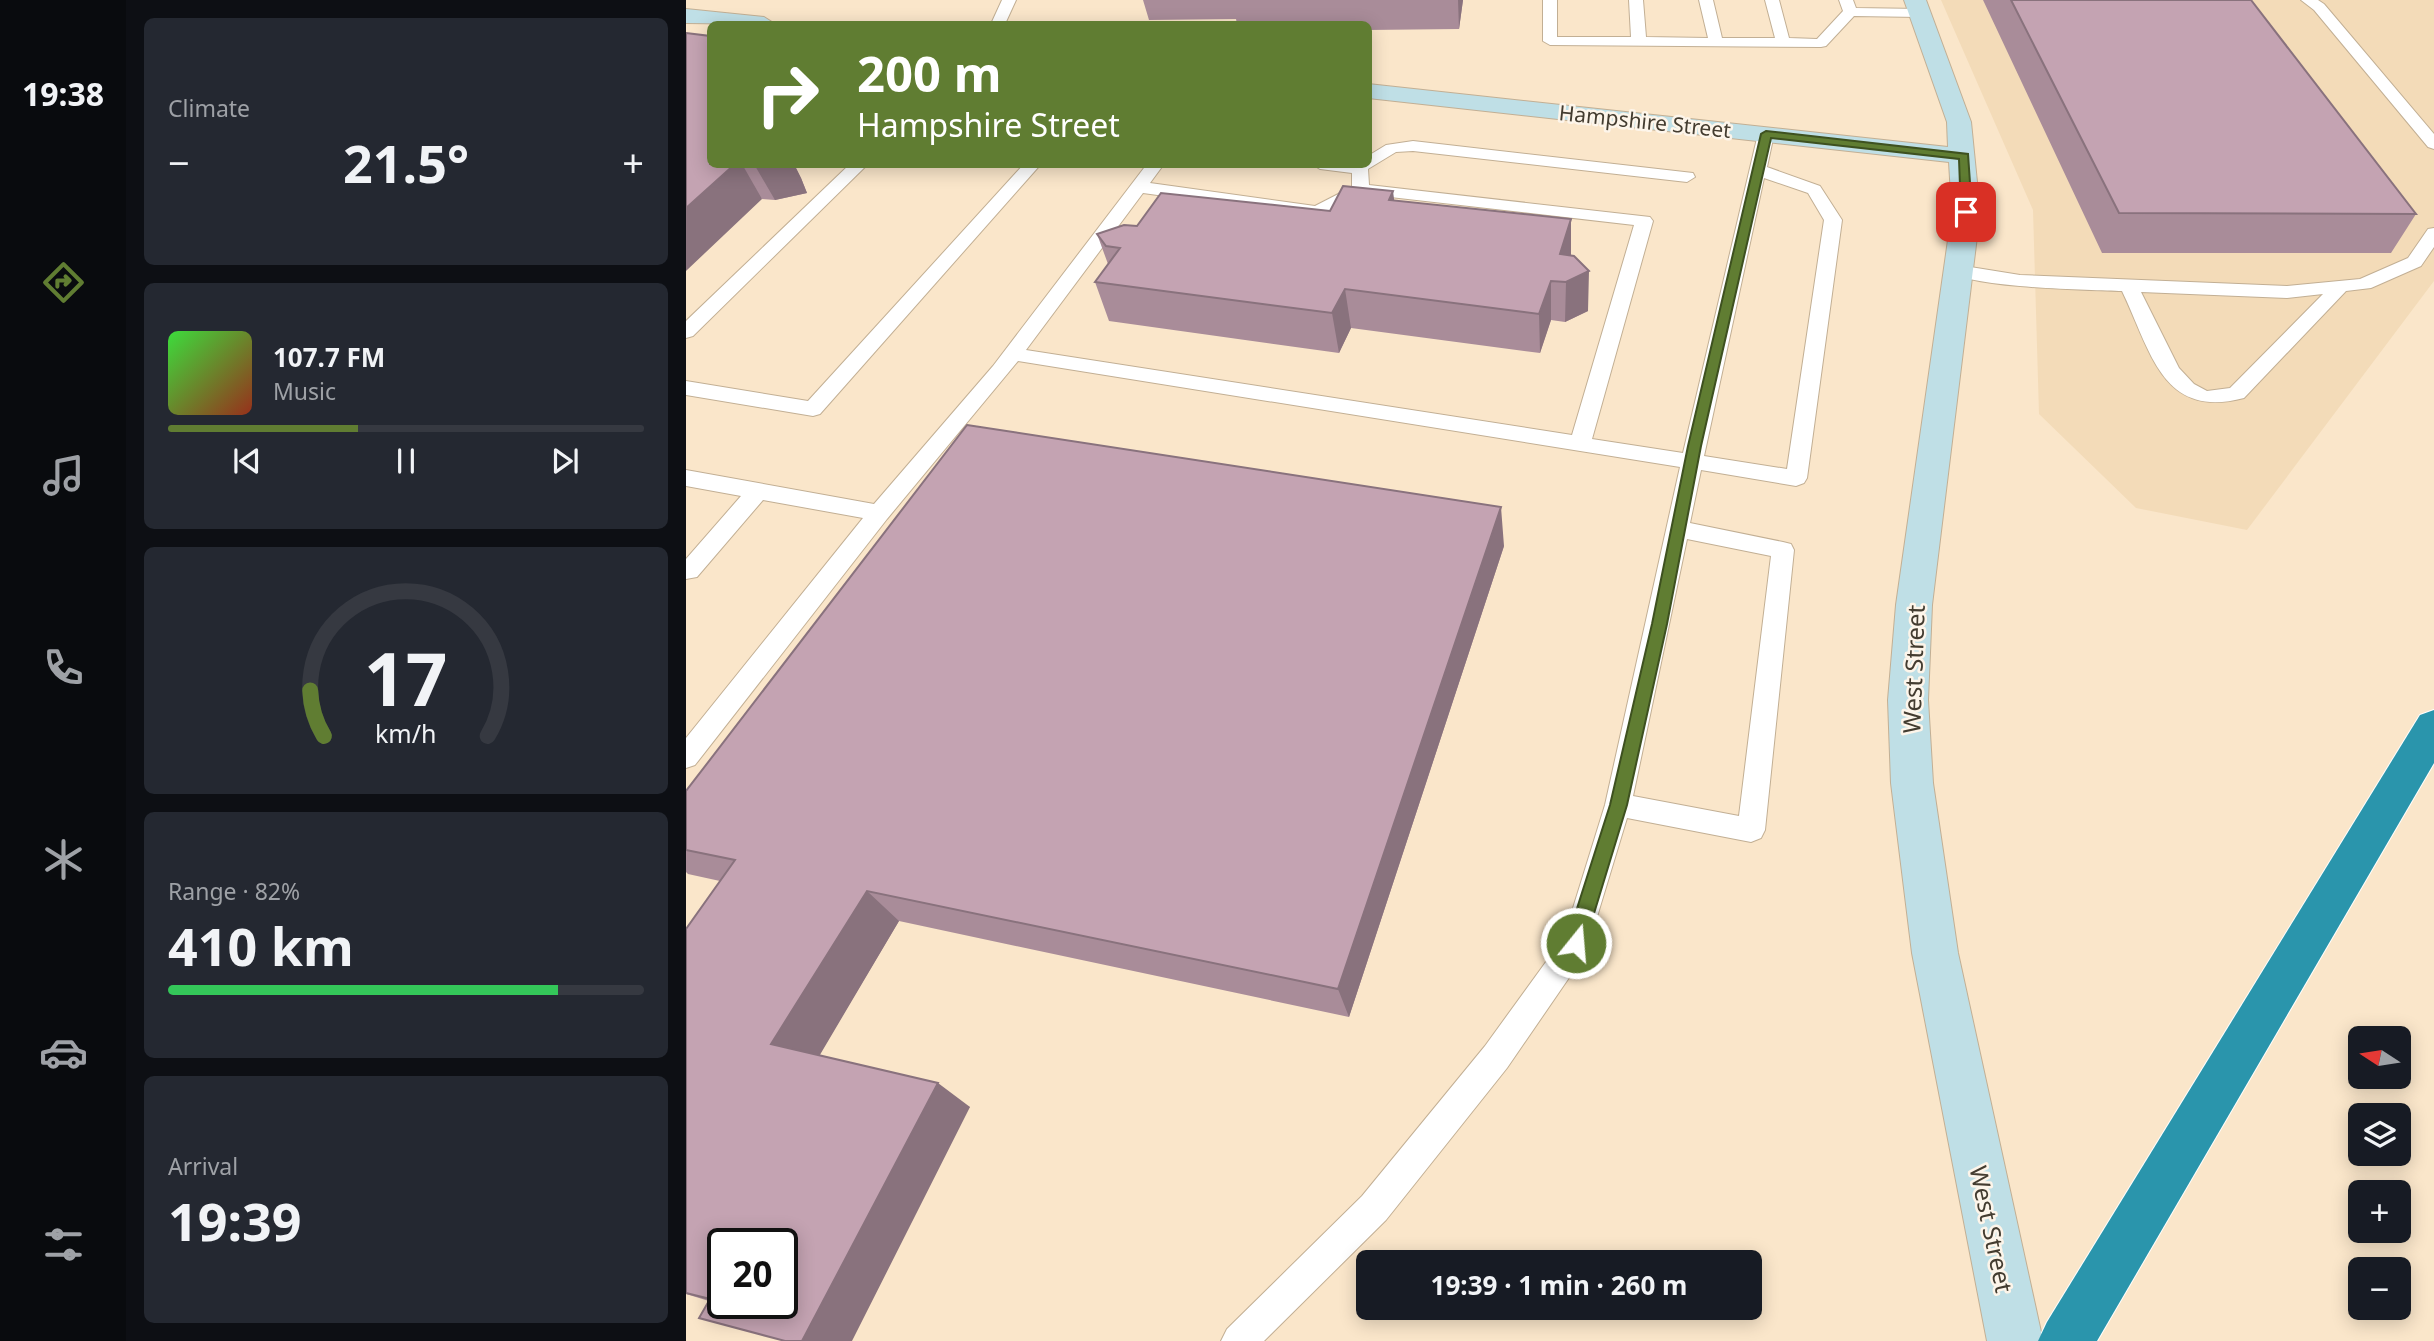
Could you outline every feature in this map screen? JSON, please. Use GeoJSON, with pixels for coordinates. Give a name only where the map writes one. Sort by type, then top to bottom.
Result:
{"type":"FeatureCollection","features":[{"type":"Feature","properties":{"kind":"highway"},"geometry":{"type":"LineString","coordinates":[[2066,1341],[2434,727]]}},
{"type":"Feature","properties":{"kind":"street","name":"West Street"},"geometry":{"type":"LineString","coordinates":[[1917,6],[1956,110],[1964,156],[1966,212],[1914,605],[1909,664],[1909,738],[1916,832],[1935,953],[2015,1341]]}},
{"type":"Feature","properties":{"kind":"street"},"geometry":{"type":"LineString","coordinates":[[686,16],[735,21]]}},
{"type":"Feature","properties":{"kind":"street","name":"Hampshire Street"},"geometry":{"type":"LineString","coordinates":[[1372,91],[1964,156]]}},
{"type":"Feature","properties":{"kind":"lane"},"geometry":{"type":"LineString","coordinates":[[999,21],[1009,0]]}},
{"type":"Feature","properties":{"kind":"lane"},"geometry":{"type":"LineString","coordinates":[[1549,0],[1550,41],[1821,43],[1848,6],[1917,6]]}},
{"type":"Feature","properties":{"kind":"lane"},"geometry":{"type":"LineString","coordinates":[[1636,0],[1639,41]]}},
{"type":"Feature","properties":{"kind":"lane"},"geometry":{"type":"LineString","coordinates":[[1706,0],[1716,42]]}},
{"type":"Feature","properties":{"kind":"lane"},"geometry":{"type":"LineString","coordinates":[[1772,0],[1783,43]]}},
{"type":"Feature","properties":{"kind":"lane"},"geometry":{"type":"LineString","coordinates":[[2308,0],[2319,7],[2434,144]]}},
{"type":"Feature","properties":{"kind":"lane"},"geometry":{"type":"LineString","coordinates":[[1239,1341],[1374,1208],[1496,1057],[1576,943],[1618,805],[1691,462],[1766,134]]}},
{"type":"Feature","properties":{"kind":"lane"},"geometry":{"type":"LineString","coordinates":[[1372,161],[1392,148],[1413,146],[1687,177]]}},
{"type":"Feature","properties":{"kind":"lane"},"geometry":{"type":"LineString","coordinates":[[686,332],[856,168]]}},
{"type":"Feature","properties":{"kind":"lane"},"geometry":{"type":"LineString","coordinates":[[686,388],[813,409],[1029,168]]}},
{"type":"Feature","properties":{"kind":"lane"},"geometry":{"type":"LineString","coordinates":[[686,757],[879,513],[1012,354],[1153,168]]}},
{"type":"Feature","properties":{"kind":"lane"},"geometry":{"type":"LineString","coordinates":[[1361,189],[1365,168]]}},
{"type":"Feature","properties":{"kind":"lane"},"geometry":{"type":"LineString","coordinates":[[1012,354],[1797,478],[1833,220],[1814,191],[1759,170]]}},
{"type":"Feature","properties":{"kind":"lane"},"geometry":{"type":"LineString","coordinates":[[1139,187],[1318,212],[1361,189],[1644,221],[1580,445]]}},
{"type":"Feature","properties":{"kind":"lane"},"geometry":{"type":"LineString","coordinates":[[1958,270],[2020,281],[2287,292],[2364,284],[2415,262],[2434,233]]}},
{"type":"Feature","properties":{"kind":"lane"},"geometry":{"type":"LineString","coordinates":[[2128,285],[2176,381],[2195,395],[2220,398],[2237,393],[2340,287]]}},
{"type":"Feature","properties":{"kind":"lane"},"geometry":{"type":"LineString","coordinates":[[686,478],[879,513]]}},
{"type":"Feature","properties":{"kind":"lane"},"geometry":{"type":"LineString","coordinates":[[687,578],[758,491]]}},
{"type":"Feature","properties":{"kind":"lane"},"geometry":{"type":"LineString","coordinates":[[1618,805],[1751,830],[1783,550],[1678,529]]}},
{"type":"Feature","properties":{"kind":"shaded area"},"geometry":{"type":"Polygon","coordinates":[[[1941,0],[2434,0],[2434,281],[2247,530],[2136,508],[2039,414],[2033,210],[1941,0]]]}},
{"type":"Feature","properties":{"kind":"building"},"geometry":{"type":"Polygon","coordinates":[[[2011,0],[2251,0],[2416,214],[2119,213],[2011,0]]]}},
{"type":"Feature","properties":{"kind":"building"},"geometry":{"type":"Polygon","coordinates":[[[686,33],[707,36],[707,168],[731,168],[686,208],[686,33]]]}},
{"type":"Feature","properties":{"kind":"building"},"geometry":{"type":"Polygon","coordinates":[[[1343,186],[1393,191],[1389,200],[1571,219],[1560,254],[1574,256],[1589,271],[1566,282],[1551,281],[1539,314],[1345,289],[1332,313],[1095,282],[1120,248],[1106,246],[1097,234],[1124,225],[1137,226],[1161,193],[1330,211],[1343,186]]]}},
{"type":"Feature","properties":{"kind":"building"},"geometry":{"type":"Polygon","coordinates":[[[967,425],[1501,507],[1338,989],[867,891],[771,1044],[938,1083],[802,1341],[785,1341],[699,1318],[707,1304],[707,1319],[798,1319],[798,1228],[707,1228],[707,1298],[686,1293],[686,929],[735,860],[686,850],[686,791],[967,425]]]}},
{"type":"Feature","properties":{"kind":"route"},"geometry":{"type":"LineString","coordinates":[[1576,943],[1618,805],[1659,624],[1695,446],[1738,267],[1766,134],[1964,156],[1966,212]]}}]}
